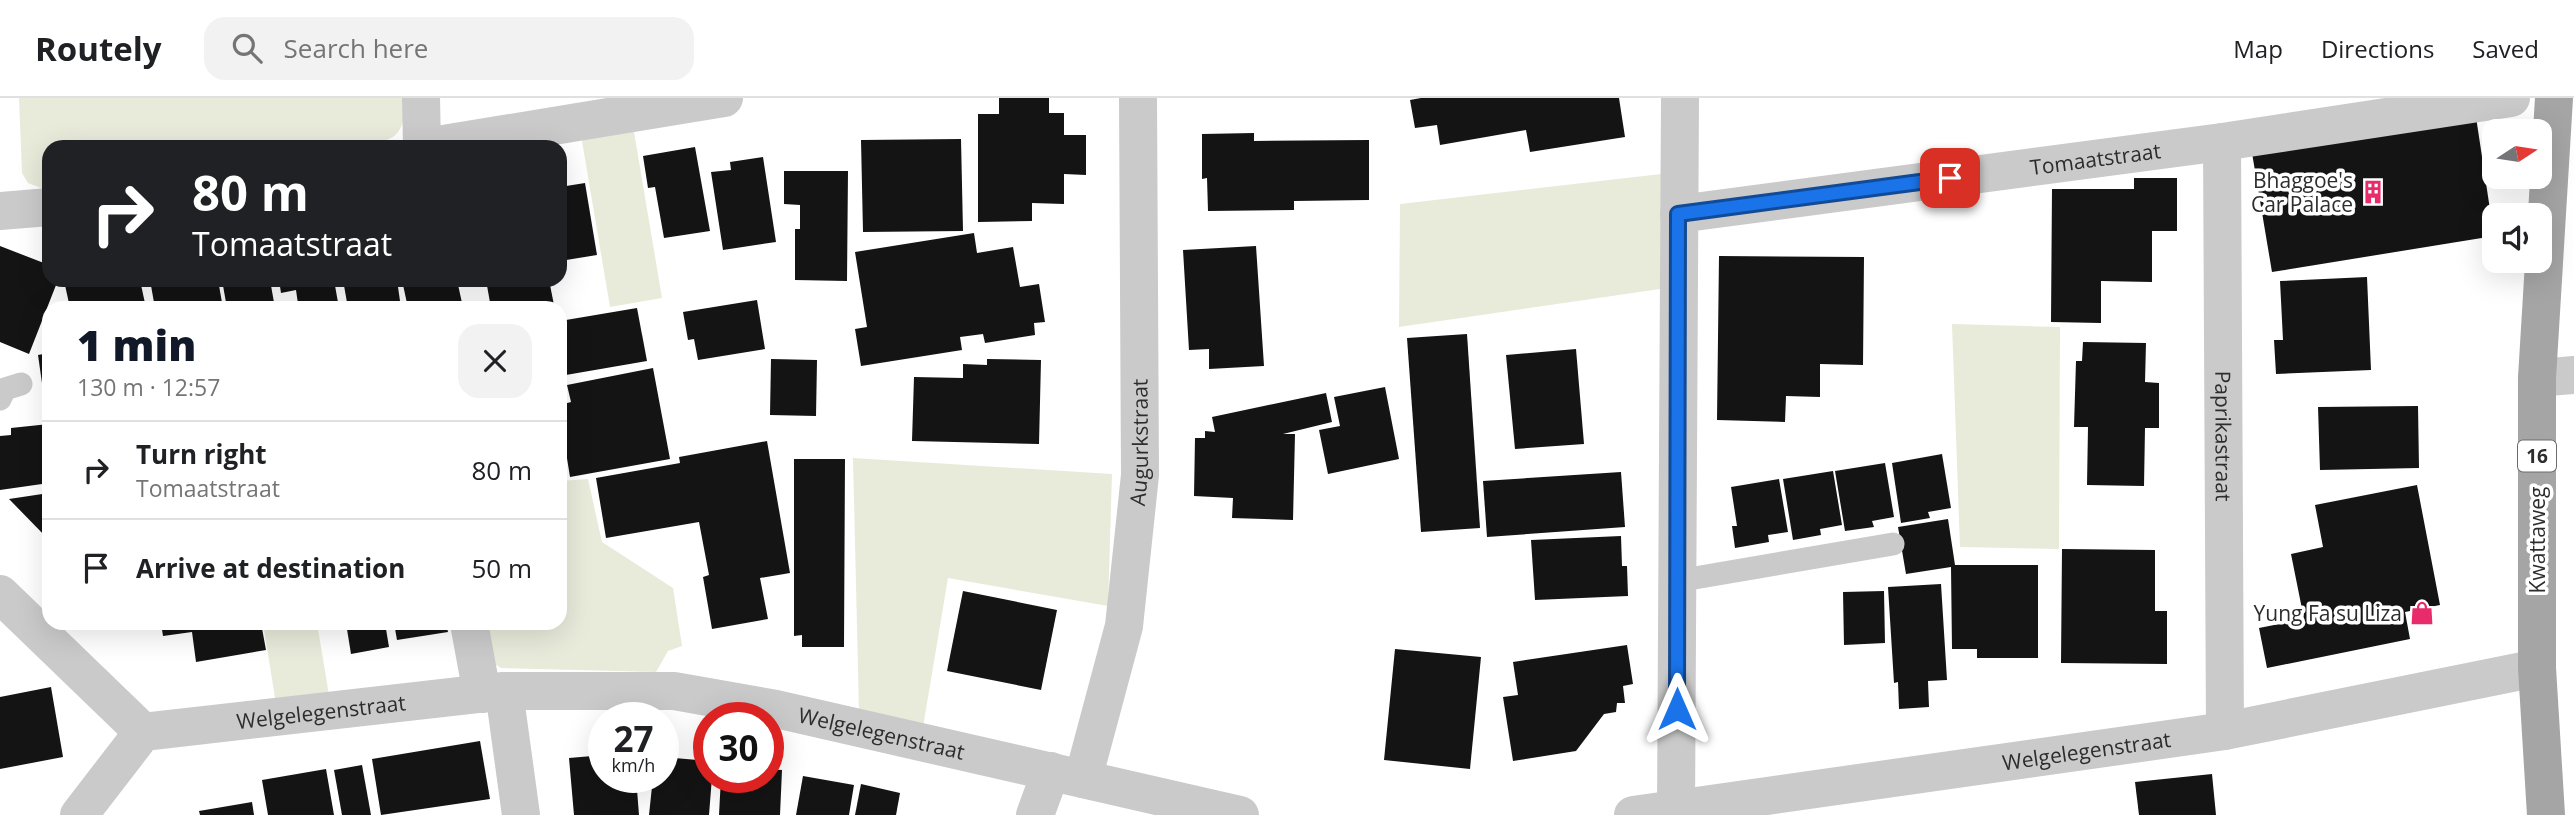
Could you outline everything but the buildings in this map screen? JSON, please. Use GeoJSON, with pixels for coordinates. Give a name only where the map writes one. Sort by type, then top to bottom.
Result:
{"type":"FeatureCollection","features":[{"type":"Feature","properties":{"kind":"main road","name":"Kwattaweg"},"geometry":{"type":"LineString","coordinates":[[2546,815],[2537,667],[2537,378],[2554,98]]}},
{"type":"Feature","properties":{"kind":"street"},"geometry":{"type":"LineString","coordinates":[[421,98],[424,140]]}},
{"type":"Feature","properties":{"kind":"street"},"geometry":{"type":"LineString","coordinates":[[467,140],[724,98]]}},
{"type":"Feature","properties":{"kind":"street","name":"Augurkstraat"},"geometry":{"type":"LineString","coordinates":[[1035,815],[1067,775],[1124,626],[1140,475],[1138,98]]}},
{"type":"Feature","properties":{"kind":"street"},"geometry":{"type":"LineString","coordinates":[[1676,811],[1680,98]]}},
{"type":"Feature","properties":{"kind":"street","name":"Tomaatstraat"},"geometry":{"type":"LineString","coordinates":[[1678,214],[2222,142],[2511,98]]}},
{"type":"Feature","properties":{"kind":"street","name":"Paprikastraat"},"geometry":{"type":"LineString","coordinates":[[2222,142],[2225,731]]}},
{"type":"Feature","properties":{"kind":"street"},"geometry":{"type":"LineString","coordinates":[[0,211],[42,208]]}},
{"type":"Feature","properties":{"kind":"street"},"geometry":{"type":"LineString","coordinates":[[2537,378],[2574,375]]}},
{"type":"Feature","properties":{"kind":"street"},"geometry":{"type":"LineString","coordinates":[[0,594],[143,732],[79,815]]}},
{"type":"Feature","properties":{"kind":"street"},"geometry":{"type":"LineString","coordinates":[[471,630],[493,693],[521,815]]}},
{"type":"Feature","properties":{"kind":"street","name":"Welgelegenstraat"},"geometry":{"type":"LineString","coordinates":[[1633,815],[2225,731],[2537,667]]}},
{"type":"Feature","properties":{"kind":"street","name":"Welgelegenstraat"},"geometry":{"type":"LineString","coordinates":[[143,732],[493,693],[674,691],[776,709],[1240,815]]}},
{"type":"Feature","properties":{"kind":"lane"},"geometry":{"type":"LineString","coordinates":[[0,399],[5,389],[21,384]]}},
{"type":"Feature","properties":{"kind":"lane"},"geometry":{"type":"LineString","coordinates":[[1677,581],[1893,544]]}},
{"type":"Feature","properties":{"kind":"green space"},"geometry":{"type":"Polygon","coordinates":[[[19,98],[405,98],[399,131],[387,140],[42,140],[42,188],[28,183],[22,173],[19,98]]]}},
{"type":"Feature","properties":{"kind":"green space"},"geometry":{"type":"Polygon","coordinates":[[[633,126],[662,298],[610,307],[581,135],[633,126]]]}},
{"type":"Feature","properties":{"kind":"green space"},"geometry":{"type":"Polygon","coordinates":[[[1661,174],[1660,289],[1399,327],[1400,204],[1661,174]]]}},
{"type":"Feature","properties":{"kind":"green space"},"geometry":{"type":"Polygon","coordinates":[[[1952,324],[2060,327],[2059,549],[1960,547],[1952,324]]]}},
{"type":"Feature","properties":{"kind":"green space"},"geometry":{"type":"Polygon","coordinates":[[[853,458],[1112,474],[1108,606],[948,578],[923,727],[859,712],[853,458]]]}},
{"type":"Feature","properties":{"kind":"green space"},"geometry":{"type":"Polygon","coordinates":[[[588,479],[602,542],[673,588],[682,646],[668,651],[656,672],[501,668],[484,657],[479,630],[567,630],[567,480],[588,479]]]}},
{"type":"Feature","properties":{"kind":"green space"},"geometry":{"type":"Polygon","coordinates":[[[264,630],[318,630],[329,695],[276,704],[264,630]]]}},
{"type":"Feature","properties":{"kind":"place","name":"Bhaggoe's Car Palace"},"geometry":{"type":"Point","coordinates":[2373,192]}},
{"type":"Feature","properties":{"kind":"place","name":"Yung Fa su Liza"},"geometry":{"type":"Point","coordinates":[2422,613]}},
{"type":"Feature","properties":{"kind":"route"},"geometry":{"type":"LineString","coordinates":[[1677,709],[1678,214],[1950,178]]}}]}
